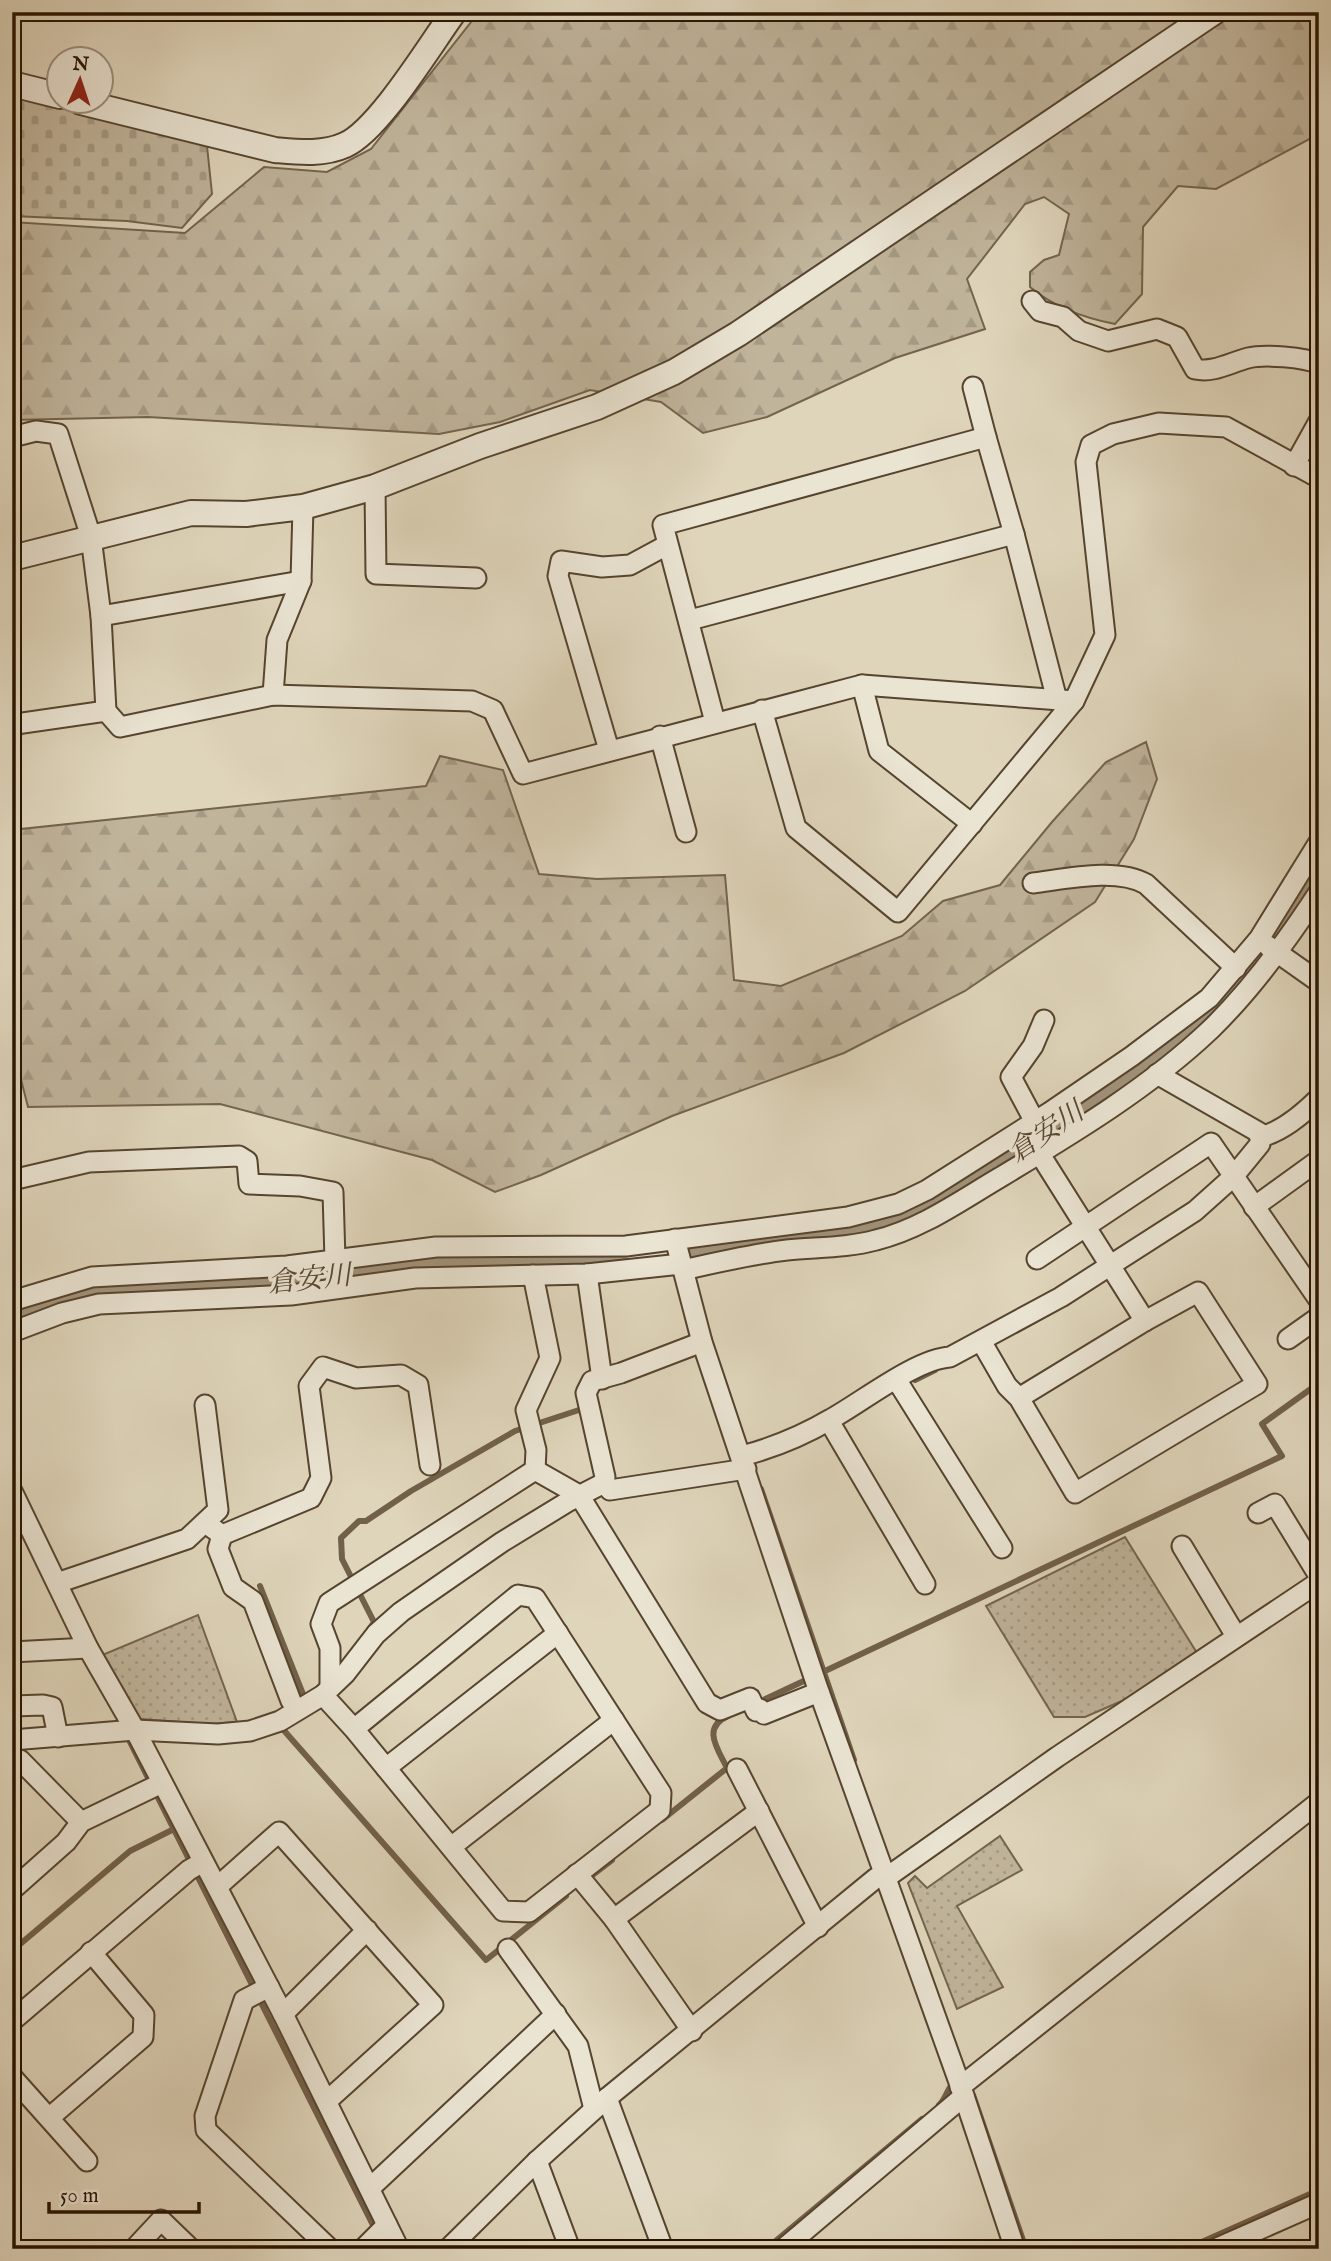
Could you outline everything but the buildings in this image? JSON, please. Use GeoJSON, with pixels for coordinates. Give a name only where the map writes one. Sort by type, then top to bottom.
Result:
{"type":"FeatureCollection","features":[{"type":"Feature","properties":{"kind":"street"},"geometry":{"type":"LineString","coordinates":[[116,111],[275,150],[301,153],[331,150],[354,141],[378,118],[454,12]]}},
{"type":"Feature","properties":{"kind":"street"},"geometry":{"type":"LineString","coordinates":[[12,558],[191,513],[246,514],[303,507],[375,487],[480,446],[597,407],[674,372],[738,334],[1214,12]]}},
{"type":"Feature","properties":{"kind":"street"},"geometry":{"type":"LineString","coordinates":[[12,84],[46,92]]}},
{"type":"Feature","properties":{"kind":"street"},"geometry":{"type":"LineString","coordinates":[[1032,301],[1040,311],[1063,317],[1079,331],[1108,341],[1157,329],[1177,337],[1195,369],[1208,372],[1250,357],[1295,358],[1319,364]]}},
{"type":"Feature","properties":{"kind":"street"},"geometry":{"type":"LineString","coordinates":[[973,387],[1065,701]]}},
{"type":"Feature","properties":{"kind":"street"},"geometry":{"type":"LineString","coordinates":[[1294,466],[1319,421]]}},
{"type":"Feature","properties":{"kind":"street"},"geometry":{"type":"LineString","coordinates":[[762,710],[796,828],[898,912],[972,824],[1065,701],[1105,635],[1086,462],[1091,445],[1113,434],[1159,423],[1226,426],[1319,478]]}},
{"type":"Feature","properties":{"kind":"street"},"geometry":{"type":"LineString","coordinates":[[12,437],[36,430],[58,434],[91,537],[101,617],[106,711],[120,727],[273,695],[472,701],[493,710],[523,774],[862,685],[1065,701]]}},
{"type":"Feature","properties":{"kind":"street"},"geometry":{"type":"LineString","coordinates":[[715,722],[663,525],[986,437]]}},
{"type":"Feature","properties":{"kind":"street"},"geometry":{"type":"LineString","coordinates":[[375,487],[376,574],[476,578]]}},
{"type":"Feature","properties":{"kind":"street"},"geometry":{"type":"LineString","coordinates":[[273,695],[277,640],[301,581],[303,507]]}},
{"type":"Feature","properties":{"kind":"street"},"geometry":{"type":"LineString","coordinates":[[690,620],[1014,534]]}},
{"type":"Feature","properties":{"kind":"street"},"geometry":{"type":"LineString","coordinates":[[609,750],[558,576],[561,561],[602,567],[630,565],[667,545]]}},
{"type":"Feature","properties":{"kind":"street"},"geometry":{"type":"LineString","coordinates":[[101,617],[301,581]]}},
{"type":"Feature","properties":{"kind":"street"},"geometry":{"type":"LineString","coordinates":[[862,685],[879,751],[972,824]]}},
{"type":"Feature","properties":{"kind":"street"},"geometry":{"type":"LineString","coordinates":[[14,721],[106,711]]}},
{"type":"Feature","properties":{"kind":"street"},"geometry":{"type":"LineString","coordinates":[[660,736],[686,832]]}},
{"type":"Feature","properties":{"kind":"street"},"geometry":{"type":"LineString","coordinates":[[12,1332],[62,1313],[99,1304],[290,1295],[437,1276],[587,1274],[620,1269],[682,1267],[754,1254],[858,1244],[906,1231],[1033,1138],[1132,1056],[1209,998],[1259,939],[1319,842]]}},
{"type":"Feature","properties":{"kind":"street"},"geometry":{"type":"LineString","coordinates":[[1033,883],[1102,876],[1133,876],[1146,884],[1236,968]]}},
{"type":"Feature","properties":{"kind":"street"},"geometry":{"type":"LineString","coordinates":[[12,1301],[92,1277],[287,1266],[436,1247],[617,1247],[848,1217],[881,1210],[1033,1138],[1157,1074],[1210,1030],[1278,952],[1319,892]]}},
{"type":"Feature","properties":{"kind":"street"},"geometry":{"type":"LineString","coordinates":[[1259,939],[1319,982]]}},
{"type":"Feature","properties":{"kind":"street"},"geometry":{"type":"LineString","coordinates":[[1044,1020],[1033,1046],[1011,1077],[1033,1138],[1145,1321]]}},
{"type":"Feature","properties":{"kind":"street"},"geometry":{"type":"LineString","coordinates":[[1157,1074],[1264,1137]]}},
{"type":"Feature","properties":{"kind":"street"},"geometry":{"type":"LineString","coordinates":[[604,1483],[610,1490],[746,1458],[797,1436],[832,1425],[896,1379],[939,1357],[950,1357],[1111,1268],[1195,1210],[1233,1177],[1264,1137],[1319,1098]]}},
{"type":"Feature","properties":{"kind":"street"},"geometry":{"type":"LineString","coordinates":[[1037,1259],[1211,1143],[1319,1300]]}},
{"type":"Feature","properties":{"kind":"street"},"geometry":{"type":"LineString","coordinates":[[12,1180],[89,1162],[239,1156],[247,1161],[249,1184],[300,1186],[333,1192],[335,1260]]}},
{"type":"Feature","properties":{"kind":"street"},"geometry":{"type":"LineString","coordinates":[[1254,1207],[1319,1160]]}},
{"type":"Feature","properties":{"kind":"street"},"geometry":{"type":"LineString","coordinates":[[675,1239],[702,1342],[746,1458],[816,1683],[884,1877],[963,2084],[1015,2249]]}},
{"type":"Feature","properties":{"kind":"street"},"geometry":{"type":"LineString","coordinates":[[617,1247],[620,1269]]}},
{"type":"Feature","properties":{"kind":"street"},"geometry":{"type":"LineString","coordinates":[[587,1274],[602,1379]]}},
{"type":"Feature","properties":{"kind":"street"},"geometry":{"type":"LineString","coordinates":[[533,1275],[550,1357],[526,1410],[536,1450],[535,1470]]}},
{"type":"Feature","properties":{"kind":"street"},"geometry":{"type":"LineString","coordinates":[[981,1340],[1075,1493],[1256,1384],[1198,1292],[1019,1398]]}},
{"type":"Feature","properties":{"kind":"street"},"geometry":{"type":"LineString","coordinates":[[1288,1339],[1319,1317]]}},
{"type":"Feature","properties":{"kind":"street"},"geometry":{"type":"LineString","coordinates":[[12,1740],[135,1730],[198,1734],[250,1731],[281,1721],[345,1674],[376,1634],[401,1612],[502,1542],[582,1499],[604,1483],[586,1393],[592,1381],[702,1342]]}},
{"type":"Feature","properties":{"kind":"street"},"geometry":{"type":"LineString","coordinates":[[222,1535],[311,1498],[321,1478],[309,1386],[323,1367],[356,1378],[401,1375],[418,1385],[430,1465]]}},
{"type":"Feature","properties":{"kind":"street"},"geometry":{"type":"LineString","coordinates":[[896,1379],[1002,1548]]}},
{"type":"Feature","properties":{"kind":"street"},"geometry":{"type":"LineString","coordinates":[[57,1583],[187,1539],[218,1510],[205,1405]]}},
{"type":"Feature","properties":{"kind":"street"},"geometry":{"type":"LineString","coordinates":[[832,1425],[925,1584]]}},
{"type":"Feature","properties":{"kind":"street"},"geometry":{"type":"LineString","coordinates":[[535,1470],[582,1499],[707,1703],[720,1710],[750,1699],[756,1710],[760,1709],[764,1714],[816,1683]]}},
{"type":"Feature","properties":{"kind":"street"},"geometry":{"type":"LineString","coordinates":[[354,1729],[518,1595],[534,1598],[661,1793],[660,1810],[529,1912],[503,1911],[354,1729],[328,1684],[330,1648],[321,1624],[329,1603],[535,1470]]}},
{"type":"Feature","properties":{"kind":"street"},"geometry":{"type":"LineString","coordinates":[[12,1491],[88,1648],[135,1730],[155,1786],[196,1866],[217,1887],[261,1991],[284,2014],[370,2188],[377,2235],[399,2249]]}},
{"type":"Feature","properties":{"kind":"street"},"geometry":{"type":"LineString","coordinates":[[1258,1513],[1275,1504],[1319,1576]]}},
{"type":"Feature","properties":{"kind":"street"},"geometry":{"type":"LineString","coordinates":[[205,1522],[222,1535]]}},
{"type":"Feature","properties":{"kind":"street"},"geometry":{"type":"LineString","coordinates":[[222,1535],[218,1549],[233,1587],[253,1601],[291,1701]]}},
{"type":"Feature","properties":{"kind":"street"},"geometry":{"type":"LineString","coordinates":[[1182,1546],[1236,1636]]}},
{"type":"Feature","properties":{"kind":"street"},"geometry":{"type":"LineString","coordinates":[[448,2249],[537,2161],[600,2104],[876,1878],[890,1875],[1057,1757],[1319,1582]]}},
{"type":"Feature","properties":{"kind":"street"},"geometry":{"type":"LineString","coordinates":[[386,1768],[558,1633]]}},
{"type":"Feature","properties":{"kind":"street"},"geometry":{"type":"LineString","coordinates":[[12,1653],[88,1648]]}},
{"type":"Feature","properties":{"kind":"street"},"geometry":{"type":"LineString","coordinates":[[12,1706],[52,1707],[58,1737]]}},
{"type":"Feature","properties":{"kind":"street"},"geometry":{"type":"LineString","coordinates":[[451,1847],[614,1720]]}},
{"type":"Feature","properties":{"kind":"street"},"geometry":{"type":"LineString","coordinates":[[15,1760],[81,1822]]}},
{"type":"Feature","properties":{"kind":"street"},"geometry":{"type":"LineString","coordinates":[[737,1769],[818,1927]]}},
{"type":"Feature","properties":{"kind":"street"},"geometry":{"type":"LineString","coordinates":[[12,1889],[66,1842],[81,1822],[155,1786]]}},
{"type":"Feature","properties":{"kind":"street"},"geometry":{"type":"LineString","coordinates":[[783,2249],[963,2084],[1319,1802]]}},
{"type":"Feature","properties":{"kind":"street"},"geometry":{"type":"LineString","coordinates":[[614,1919],[759,1811]]}},
{"type":"Feature","properties":{"kind":"street"},"geometry":{"type":"LineString","coordinates":[[217,1887],[279,1832],[433,2005],[327,2101]]}},
{"type":"Feature","properties":{"kind":"street"},"geometry":{"type":"LineString","coordinates":[[12,2021],[196,1866]]}},
{"type":"Feature","properties":{"kind":"street"},"geometry":{"type":"LineString","coordinates":[[577,1874],[614,1919],[692,2031]]}},
{"type":"Feature","properties":{"kind":"street"},"geometry":{"type":"LineString","coordinates":[[284,2014],[367,1930]]}},
{"type":"Feature","properties":{"kind":"street"},"geometry":{"type":"LineString","coordinates":[[508,1949],[578,2046],[600,2104],[663,2249]]}},
{"type":"Feature","properties":{"kind":"street"},"geometry":{"type":"LineString","coordinates":[[49,2118],[143,2037],[144,2015],[92,1952]]}},
{"type":"Feature","properties":{"kind":"street"},"geometry":{"type":"LineString","coordinates":[[261,1991],[244,2000],[205,2116],[206,2130],[330,2249]]}},
{"type":"Feature","properties":{"kind":"street"},"geometry":{"type":"LineString","coordinates":[[370,2188],[556,2014]]}},
{"type":"Feature","properties":{"kind":"street"},"geometry":{"type":"LineString","coordinates":[[12,2077],[88,2161]]}},
{"type":"Feature","properties":{"kind":"street"},"geometry":{"type":"LineString","coordinates":[[537,2161],[570,2249]]}},
{"type":"Feature","properties":{"kind":"street"},"geometry":{"type":"LineString","coordinates":[[1215,2249],[1319,2203]]}},
{"type":"Feature","properties":{"kind":"street"},"geometry":{"type":"LineString","coordinates":[[134,2249],[161,2220],[191,2249]]}},
{"type":"Feature","properties":{"kind":"green space"},"geometry":{"type":"Polygon","coordinates":[[[479,12],[1319,12],[1319,134],[1216,189],[1178,186],[1143,227],[1142,294],[1115,324],[1070,311],[1049,301],[1030,287],[1030,272],[1044,260],[1059,255],[1069,214],[1044,197],[1025,204],[967,279],[985,329],[895,358],[767,417],[703,433],[661,402],[590,390],[500,422],[439,434],[148,417],[12,420],[12,222],[185,233],[264,167],[327,172],[371,149],[479,12]]]}},
{"type":"Feature","properties":{"kind":"green space"},"geometry":{"type":"Polygon","coordinates":[[[12,95],[46,104],[46,116],[92,116],[207,146],[212,194],[182,228],[127,221],[12,216],[12,95]]]}},
{"type":"Feature","properties":{"kind":"green space"},"geometry":{"type":"Polygon","coordinates":[[[1146,742],[1157,779],[1134,839],[1095,902],[965,991],[844,1053],[672,1116],[541,1175],[495,1192],[432,1160],[220,1104],[28,1107],[15,1056],[12,1056],[12,830],[426,786],[440,756],[503,770],[539,874],[597,879],[725,875],[734,980],[781,986],[902,936],[943,901],[1000,885],[1106,762],[1146,742]]]}},
{"type":"Feature","properties":{"kind":"green space"},"geometry":{"type":"Polygon","coordinates":[[[1125,1537],[1197,1653],[1131,1697],[1085,1717],[1054,1717],[986,1606],[1125,1537]]]}},
{"type":"Feature","properties":{"kind":"green space"},"geometry":{"type":"Polygon","coordinates":[[[198,1615],[237,1722],[209,1724],[140,1719],[125,1705],[100,1656],[198,1615]]]}},
{"type":"Feature","properties":{"kind":"green space"},"geometry":{"type":"Polygon","coordinates":[[[1000,1836],[1022,1870],[957,1906],[1003,1987],[957,2009],[908,1883],[915,1876],[927,1888],[1000,1836]]]}},
{"type":"Feature","properties":{"kind":"waterway","name":"倉安川"},"geometry":{"type":"LineString","coordinates":[[686,1253],[770,1239],[843,1234],[884,1225],[911,1215],[1018,1151],[1150,1060],[1219,1001],[1268,942],[1319,865]]}},
{"type":"Feature","properties":{"kind":"waterway","name":"倉安川"},"geometry":{"type":"LineString","coordinates":[[12,1316],[47,1300],[106,1290],[290,1283],[423,1264],[609,1261]]}},
{"type":"Feature","properties":{"kind":"waterway"},"geometry":{"type":"LineString","coordinates":[[915,1380],[935,1370]]}},
{"type":"Feature","properties":{"kind":"waterway"},"geometry":{"type":"LineString","coordinates":[[757,1703],[1282,1456],[1262,1424],[1319,1383]]}},
{"type":"Feature","properties":{"kind":"waterway"},"geometry":{"type":"LineString","coordinates":[[369,1630],[374,1622],[342,1559],[341,1538],[359,1521],[366,1521],[411,1491],[515,1431],[582,1409],[583,1412]]}},
{"type":"Feature","properties":{"kind":"waterway"},"geometry":{"type":"LineString","coordinates":[[761,1489],[854,1760]]}},
{"type":"Feature","properties":{"kind":"waterway"},"geometry":{"type":"LineString","coordinates":[[260,1586],[305,1699]]}},
{"type":"Feature","properties":{"kind":"waterway"},"geometry":{"type":"LineString","coordinates":[[662,1820],[727,1768],[713,1733],[720,1721],[728,1716]]}},
{"type":"Feature","properties":{"kind":"waterway"},"geometry":{"type":"LineString","coordinates":[[280,1726],[486,1960],[566,1896]]}},
{"type":"Feature","properties":{"kind":"waterway"},"geometry":{"type":"LineString","coordinates":[[127,1736],[385,2249]]}},
{"type":"Feature","properties":{"kind":"waterway"},"geometry":{"type":"LineString","coordinates":[[12,1951],[130,1851],[174,1829]]}},
{"type":"Feature","properties":{"kind":"waterway"},"geometry":{"type":"LineString","coordinates":[[591,1876],[612,1860]]}},
{"type":"Feature","properties":{"kind":"waterway"},"geometry":{"type":"LineString","coordinates":[[939,2105],[956,2081]]}},
{"type":"Feature","properties":{"kind":"waterway"},"geometry":{"type":"LineString","coordinates":[[973,2095],[1026,2249]]}},
{"type":"Feature","properties":{"kind":"waterway"},"geometry":{"type":"LineString","coordinates":[[766,2249],[922,2119]]}},
{"type":"Feature","properties":{"kind":"waterway"},"geometry":{"type":"LineString","coordinates":[[1186,2249],[1319,2190]]}}]}
